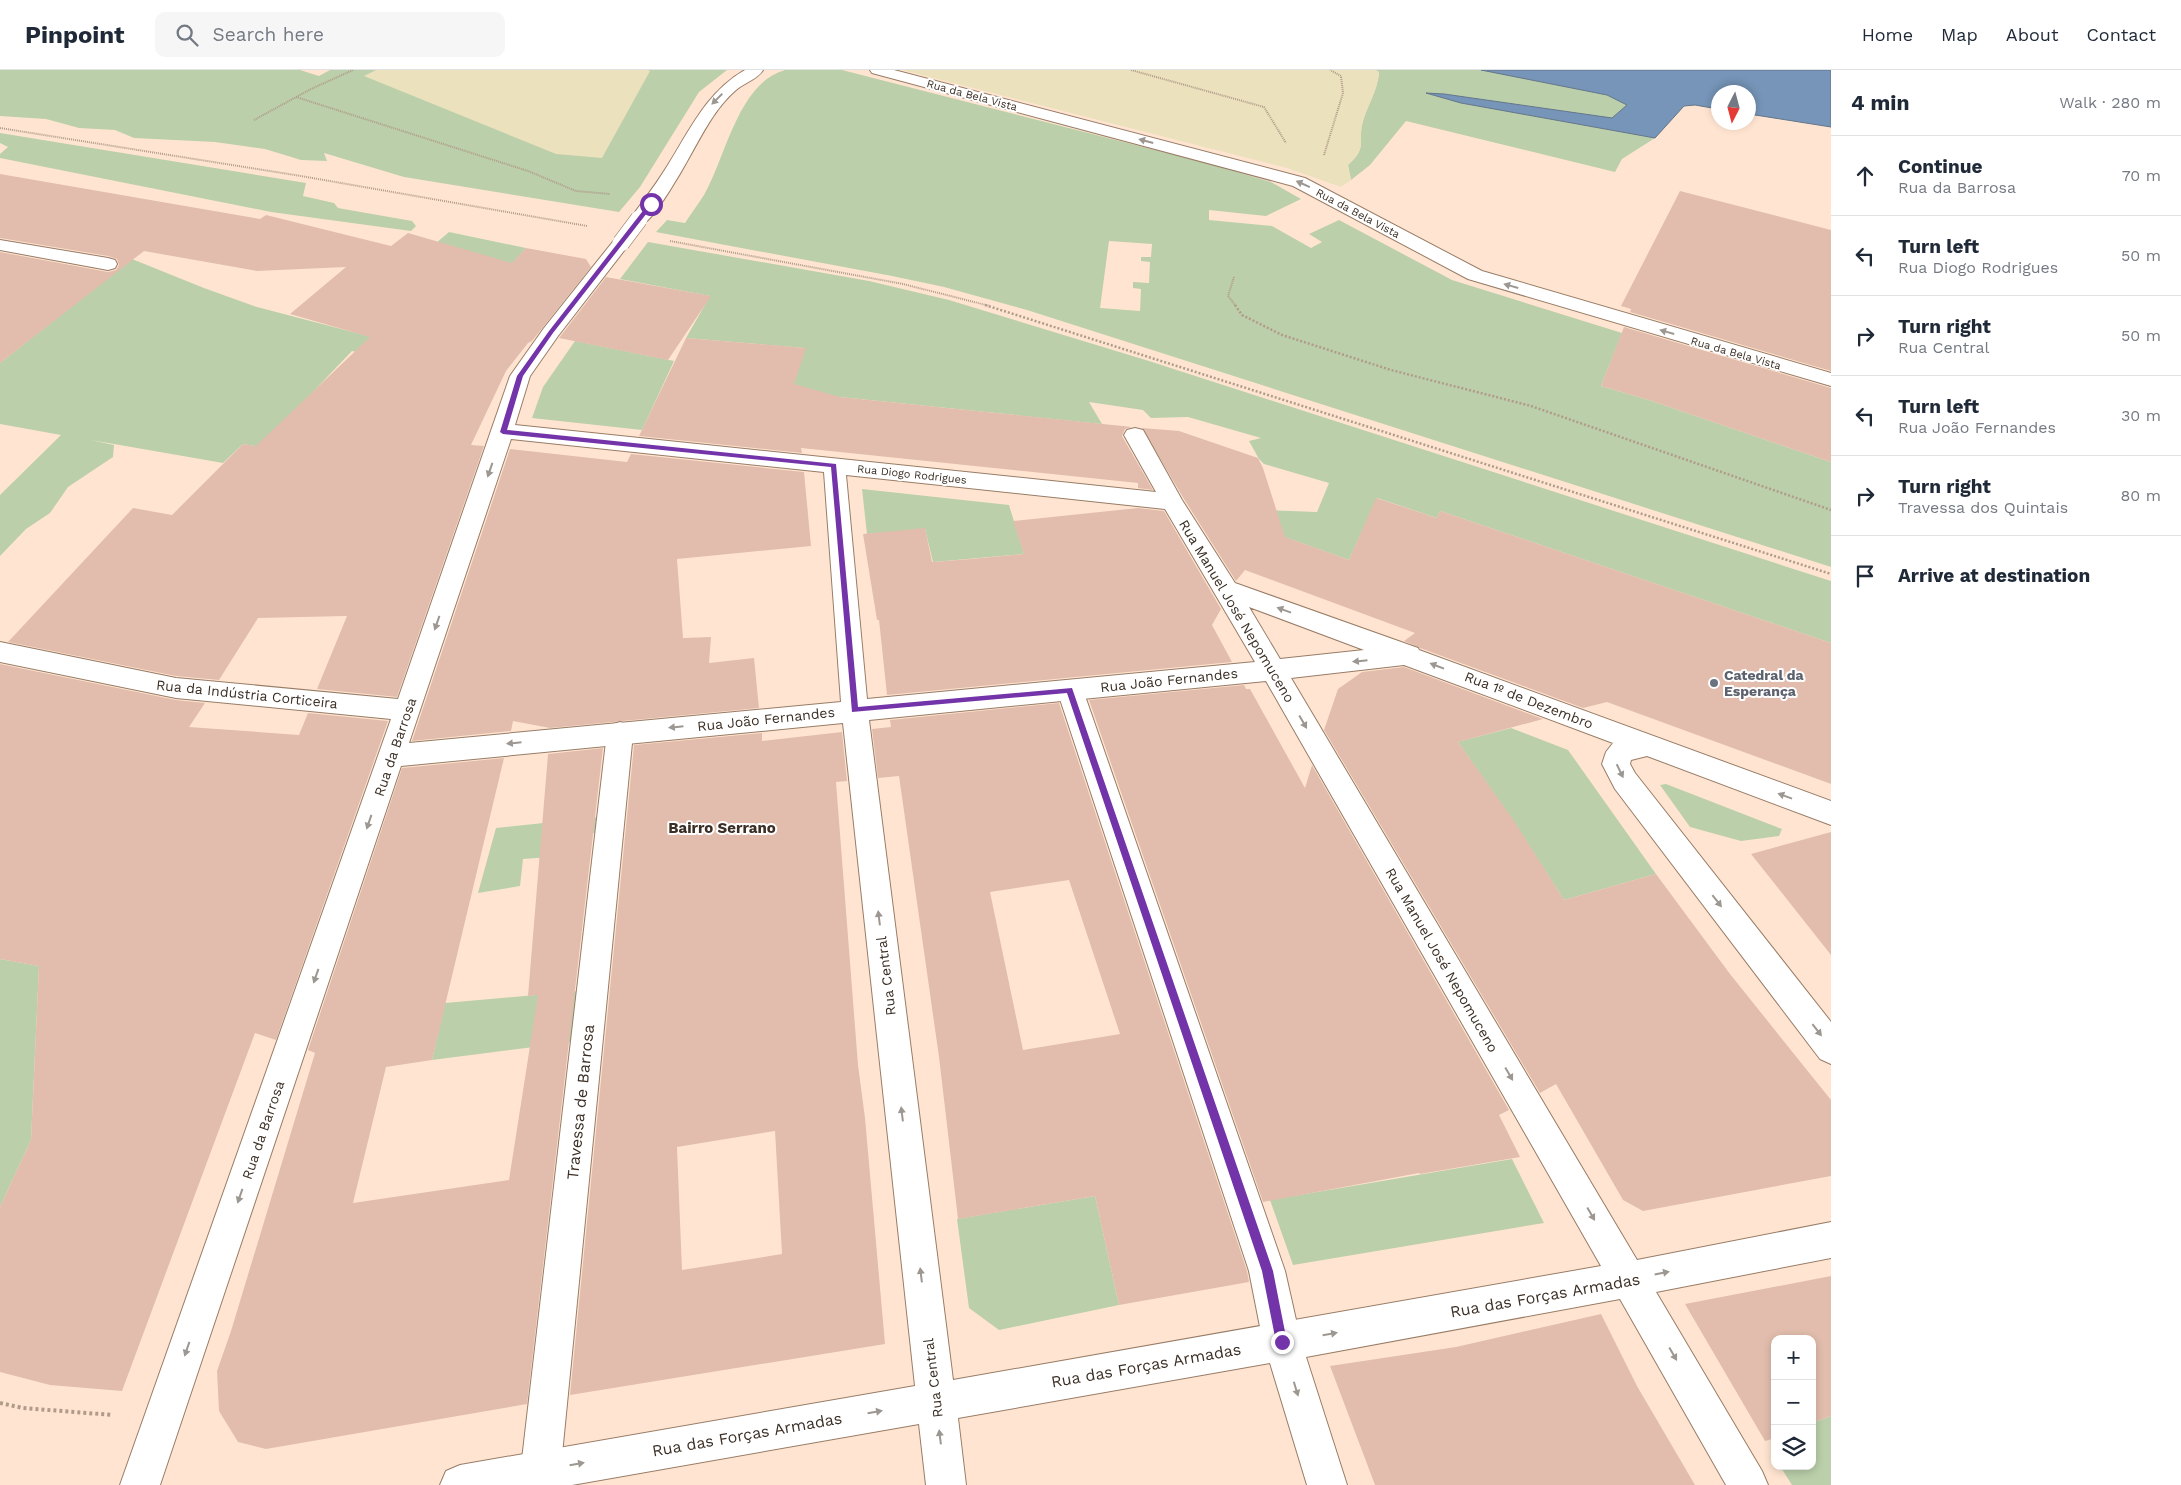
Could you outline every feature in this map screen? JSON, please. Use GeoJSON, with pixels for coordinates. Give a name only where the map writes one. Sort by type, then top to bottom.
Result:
{"type":"FeatureCollection","features":[{"type":"Feature","properties":{"kind":"street","name":"Rua da Barrosa"},"geometry":{"type":"LineString","coordinates":[[140,1485],[392,756],[503,432],[520,376],[551,332],[651,204],[713,102],[737,81],[756,70]]}},
{"type":"Feature","properties":{"kind":"street","name":"Rua da Bela Vista"},"geometry":{"type":"LineString","coordinates":[[877,70],[1304,184],[1475,275],[1831,380]]}},
{"type":"Feature","properties":{"kind":"street"},"geometry":{"type":"LineString","coordinates":[[0,245],[108,264]]}},
{"type":"Feature","properties":{"kind":"street","name":"Rua Diogo Rodrigues"},"geometry":{"type":"LineString","coordinates":[[503,432],[834,465],[1172,502]]}},
{"type":"Feature","properties":{"kind":"street","name":"Rua Manuel José Nepomuceno"},"geometry":{"type":"LineString","coordinates":[[1135,435],[1172,502],[1226,589],[1748,1485]]}},
{"type":"Feature","properties":{"kind":"street","name":"Rua Central"},"geometry":{"type":"LineString","coordinates":[[834,465],[855,710],[946,1485]]}},
{"type":"Feature","properties":{"kind":"street","name":"Rua 1º de Dezembro"},"geometry":{"type":"LineString","coordinates":[[1226,589],[1409,655],[1831,813]]}},
{"type":"Feature","properties":{"kind":"street","name":"Rua da Indústria Corticeira"},"geometry":{"type":"LineString","coordinates":[[0,652],[176,688],[407,710]]}},
{"type":"Feature","properties":{"kind":"street","name":"Rua João Fernandes"},"geometry":{"type":"LineString","coordinates":[[392,756],[1409,655]]}},
{"type":"Feature","properties":{"kind":"street"},"geometry":{"type":"LineString","coordinates":[[1070,690],[1268,1271],[1282,1342],[1327,1485]]}},
{"type":"Feature","properties":{"kind":"street","name":"Travessa de Barrosa"},"geometry":{"type":"LineString","coordinates":[[540,1478],[620,733]]}},
{"type":"Feature","properties":{"kind":"street"},"geometry":{"type":"LineString","coordinates":[[1647,745],[1620,752],[1616,764],[1625,781],[1831,1048]]}},
{"type":"Feature","properties":{"kind":"street","name":"Rua das Forças Armadas"},"geometry":{"type":"LineString","coordinates":[[460,1485],[540,1478],[936,1401],[1629,1280],[1831,1240]]}},
{"type":"Feature","properties":{"kind":"path"},"geometry":{"type":"LineString","coordinates":[[254,120],[296,97],[353,70]]}},
{"type":"Feature","properties":{"kind":"path"},"geometry":{"type":"LineString","coordinates":[[1131,70],[1264,107],[1288,146],[1320,169]]}},
{"type":"Feature","properties":{"kind":"path"},"geometry":{"type":"LineString","coordinates":[[1304,184],[1320,169],[1343,93],[1340,76],[1330,70]]}},
{"type":"Feature","properties":{"kind":"path"},"geometry":{"type":"LineString","coordinates":[[296,97],[528,171],[576,191],[618,195]]}},
{"type":"Feature","properties":{"kind":"path"},"geometry":{"type":"LineString","coordinates":[[0,128],[291,174],[587,226]]}},
{"type":"Feature","properties":{"kind":"path"},"geometry":{"type":"LineString","coordinates":[[666,240],[886,280],[993,307],[1831,574]]}},
{"type":"Feature","properties":{"kind":"path"},"geometry":{"type":"LineString","coordinates":[[1234,277],[1228,296],[1242,315],[1282,335],[1391,370],[1532,406],[1831,510]]}},
{"type":"Feature","properties":{"kind":"path"},"geometry":{"type":"LineString","coordinates":[[0,1403],[23,1408],[113,1415]]}},
{"type":"Feature","properties":{"kind":"green space"},"geometry":{"type":"Polygon","coordinates":[[[0,70],[300,70],[319,76],[330,70],[727,70],[699,92],[640,187],[619,212],[404,177],[324,153],[327,161],[301,160],[265,149],[215,142],[134,138],[115,130],[79,128],[46,119],[0,116],[0,70]]]}},
{"type":"Feature","properties":{"kind":"green space"},"geometry":{"type":"Polygon","coordinates":[[[785,70],[842,70],[1206,163],[1271,182],[1301,199],[1266,216],[1209,210],[1209,220],[1272,226],[1311,248],[1322,242],[1309,234],[1339,220],[1452,280],[1622,333],[1601,386],[1649,400],[1831,462],[1831,567],[1027,310],[944,287],[892,276],[656,232],[667,220],[685,223],[704,195],[735,123],[745,105],[756,90],[769,78],[785,70]],[[1109,241],[1100,308],[1140,311],[1141,289],[1133,288],[1133,282],[1149,283],[1150,262],[1141,261],[1141,257],[1151,257],[1152,244],[1109,241]]]}},
{"type":"Feature","properties":{"kind":"green space"},"geometry":{"type":"Polygon","coordinates":[[[1375,70],[1831,70],[1831,127],[1756,115],[1756,85],[1711,85],[1711,108],[1695,105],[1684,106],[1655,138],[1622,159],[1615,172],[1406,121],[1370,165],[1351,180],[1348,165],[1360,149],[1362,125],[1379,72],[1375,70]]]}},
{"type":"Feature","properties":{"kind":"green space"},"geometry":{"type":"Polygon","coordinates":[[[0,133],[306,183],[303,196],[334,203],[338,208],[412,221],[416,226],[411,231],[271,212],[0,158],[0,154],[8,147],[0,143],[0,133]]]}},
{"type":"Feature","properties":{"kind":"green space"},"geometry":{"type":"Polygon","coordinates":[[[449,232],[526,248],[509,267],[380,291],[449,232]]]}},
{"type":"Feature","properties":{"kind":"green space"},"geometry":{"type":"Polygon","coordinates":[[[648,242],[869,281],[949,300],[1149,361],[1831,581],[1831,643],[1440,511],[1437,518],[1377,498],[1349,560],[1268,531],[1263,510],[1317,512],[1329,483],[1264,464],[1249,441],[1261,438],[1188,417],[1151,418],[1143,410],[1089,402],[1102,424],[791,392],[805,348],[686,338],[710,296],[620,279],[648,242]]]}},
{"type":"Feature","properties":{"kind":"green space"},"geometry":{"type":"Polygon","coordinates":[[[132,259],[257,307],[372,337],[356,352],[352,351],[310,395],[282,451],[243,444],[223,463],[91,440],[114,445],[113,457],[68,487],[50,513],[26,529],[0,556],[0,495],[61,435],[0,424],[0,363],[132,259]]]}},
{"type":"Feature","properties":{"kind":"green space"},"geometry":{"type":"Polygon","coordinates":[[[575,341],[674,361],[642,430],[532,418],[543,387],[575,341]]]}},
{"type":"Feature","properties":{"kind":"green space"},"geometry":{"type":"Polygon","coordinates":[[[862,489],[1009,505],[1024,554],[933,562],[925,529],[867,534],[862,489]]]}},
{"type":"Feature","properties":{"kind":"green space"},"geometry":{"type":"Polygon","coordinates":[[[1511,728],[1568,750],[1656,874],[1564,900],[1513,821],[1458,742],[1430,749],[1511,728]]]}},
{"type":"Feature","properties":{"kind":"green space"},"geometry":{"type":"Polygon","coordinates":[[[1666,784],[1782,829],[1779,836],[1741,841],[1690,827],[1660,785],[1666,784]]]}},
{"type":"Feature","properties":{"kind":"green space"},"geometry":{"type":"Polygon","coordinates":[[[600,817],[599,833],[580,833],[577,855],[523,859],[520,886],[478,893],[496,828],[600,817]]]}},
{"type":"Feature","properties":{"kind":"green space"},"geometry":{"type":"Polygon","coordinates":[[[0,959],[39,966],[31,1140],[0,1207],[0,959]]]}},
{"type":"Feature","properties":{"kind":"green space"},"geometry":{"type":"Polygon","coordinates":[[[580,991],[574,1042],[432,1060],[445,1003],[580,991]]]}},
{"type":"Feature","properties":{"kind":"green space"},"geometry":{"type":"Polygon","coordinates":[[[1512,1159],[1544,1223],[1293,1265],[1270,1200],[1512,1159]]]}},
{"type":"Feature","properties":{"kind":"green space"},"geometry":{"type":"Polygon","coordinates":[[[1095,1196],[1119,1305],[999,1330],[969,1308],[957,1219],[1095,1196]]]}},
{"type":"Feature","properties":{"kind":"green space"},"geometry":{"type":"Polygon","coordinates":[[[1831,1416],[1831,1485],[1792,1485],[1783,1470],[1816,1470],[1816,1422],[1831,1416]]]}},
{"type":"Feature","properties":{"kind":"sand"},"geometry":{"type":"Polygon","coordinates":[[[376,70],[650,71],[602,158],[556,154],[364,76],[376,70]]]}},
{"type":"Feature","properties":{"kind":"sand"},"geometry":{"type":"Polygon","coordinates":[[[902,70],[1375,70],[1379,72],[1362,125],[1360,149],[1348,165],[1351,180],[1341,187],[1287,168],[902,70]]]}},
{"type":"Feature","properties":{"kind":"water"},"geometry":{"type":"Polygon","coordinates":[[[1481,70],[1831,70],[1831,127],[1756,115],[1756,85],[1711,85],[1711,108],[1695,105],[1684,106],[1655,138],[1461,103],[1426,93],[1612,118],[1627,105],[1607,95],[1481,70]]]}},
{"type":"Feature","properties":{"kind":"building"},"geometry":{"type":"Polygon","coordinates":[[[0,174],[260,219],[266,215],[391,246],[408,233],[512,263],[526,248],[586,259],[591,267],[506,371],[471,445],[484,446],[397,697],[317,689],[347,616],[258,618],[219,680],[176,676],[8,642],[133,508],[172,515],[243,444],[256,446],[370,337],[290,314],[346,267],[257,271],[144,251],[0,363],[0,252],[108,272],[116,270],[119,265],[117,259],[108,256],[0,238],[0,174]]]}},
{"type":"Feature","properties":{"kind":"building"},"geometry":{"type":"Polygon","coordinates":[[[1680,191],[1831,230],[1831,371],[1630,312],[1631,309],[1621,306],[1680,191]]]}},
{"type":"Feature","properties":{"kind":"building"},"geometry":{"type":"Polygon","coordinates":[[[606,277],[711,296],[668,360],[559,338],[606,277]]]}},
{"type":"Feature","properties":{"kind":"building"},"geometry":{"type":"Polygon","coordinates":[[[1624,327],[1831,388],[1831,462],[1649,400],[1601,386],[1624,327]]]}},
{"type":"Feature","properties":{"kind":"building"},"geometry":{"type":"Polygon","coordinates":[[[686,338],[806,348],[794,384],[840,397],[1132,427],[1125,429],[1122,436],[1153,490],[1138,488],[1138,483],[801,448],[802,453],[639,436],[686,338]]]}},
{"type":"Feature","properties":{"kind":"building"},"geometry":{"type":"Polygon","coordinates":[[[1142,428],[1179,431],[1258,458],[1285,537],[1349,560],[1376,498],[1437,518],[1440,511],[1831,643],[1831,784],[1607,702],[1583,708],[1420,648],[1404,641],[1415,633],[1245,570],[1236,581],[1142,428]]]}},
{"type":"Feature","properties":{"kind":"building"},"geometry":{"type":"Polygon","coordinates":[[[510,449],[627,462],[631,454],[804,472],[811,546],[677,559],[683,638],[711,637],[709,663],[754,658],[759,708],[550,728],[513,721],[511,731],[412,741],[510,449]]]}},
{"type":"Feature","properties":{"kind":"building"},"geometry":{"type":"Polygon","coordinates":[[[1138,508],[1164,511],[1221,609],[1212,625],[1232,662],[887,695],[879,620],[877,620],[863,534],[925,528],[932,562],[1024,554],[1013,521],[1138,508]]]}},
{"type":"Feature","properties":{"kind":"building"},"geometry":{"type":"Polygon","coordinates":[[[0,664],[176,700],[205,703],[189,727],[299,735],[308,713],[388,721],[276,1040],[255,1033],[122,1391],[50,1385],[0,1372],[0,1207],[31,1140],[39,966],[0,959],[0,664]]]}},
{"type":"Feature","properties":{"kind":"building"},"geometry":{"type":"Polygon","coordinates":[[[1404,667],[1543,719],[1458,742],[1514,821],[1564,900],[1656,874],[1730,974],[1831,1100],[1831,1176],[1643,1211],[1623,1200],[1556,1084],[1540,1093],[1324,730],[1338,689],[1362,672],[1404,667]]]}},
{"type":"Feature","properties":{"kind":"building"},"geometry":{"type":"Polygon","coordinates":[[[1244,685],[1246,689],[1250,689],[1305,788],[1312,765],[1509,1110],[1499,1115],[1520,1157],[1419,1173],[1263,1202],[1089,700],[1244,685]]]}},
{"type":"Feature","properties":{"kind":"building"},"geometry":{"type":"Polygon","coordinates":[[[1059,703],[1247,1271],[1249,1282],[1119,1305],[1095,1196],[958,1219],[939,1057],[899,776],[878,778],[872,729],[891,727],[890,720],[1059,703]],[[1069,880],[990,892],[1023,1050],[1120,1034],[1069,880]]]}},
{"type":"Feature","properties":{"kind":"building"},"geometry":{"type":"Polygon","coordinates":[[[842,732],[847,781],[836,782],[858,1065],[865,1118],[885,1344],[570,1395],[634,745],[762,733],[762,741],[842,732]],[[775,1131],[677,1147],[682,1270],[782,1254],[775,1131]]]}},
{"type":"Feature","properties":{"kind":"building"},"geometry":{"type":"Polygon","coordinates":[[[603,748],[527,1404],[266,1449],[238,1442],[219,1411],[217,1371],[231,1331],[315,1053],[308,1050],[402,768],[504,758],[432,1060],[386,1067],[353,1203],[509,1180],[538,995],[528,996],[548,754],[603,748]]]}},
{"type":"Feature","properties":{"kind":"building"},"geometry":{"type":"Polygon","coordinates":[[[1831,832],[1831,955],[1751,854],[1831,832]]]}},
{"type":"Feature","properties":{"kind":"building"},"geometry":{"type":"Polygon","coordinates":[[[1831,1276],[1831,1416],[1816,1422],[1816,1335],[1771,1335],[1771,1439],[1765,1441],[1685,1304],[1831,1276]]]}},
{"type":"Feature","properties":{"kind":"building"},"geometry":{"type":"Polygon","coordinates":[[[1601,1314],[1637,1386],[1695,1485],[1375,1485],[1330,1366],[1456,1347],[1601,1314]]]}},
{"type":"Feature","properties":{"kind":"place","name":"Catedral da Esperança"},"geometry":{"type":"Point","coordinates":[1714,683]}},
{"type":"Feature","properties":{"kind":"district","name":"Bairro Serrano"},"geometry":{"type":"Point","coordinates":[722,828]}},
{"type":"Feature","properties":{"kind":"route"},"geometry":{"type":"LineString","coordinates":[[651,204],[551,332],[520,376],[503,432],[834,465],[855,710],[1070,690],[1268,1271],[1282,1342]]}}]}
